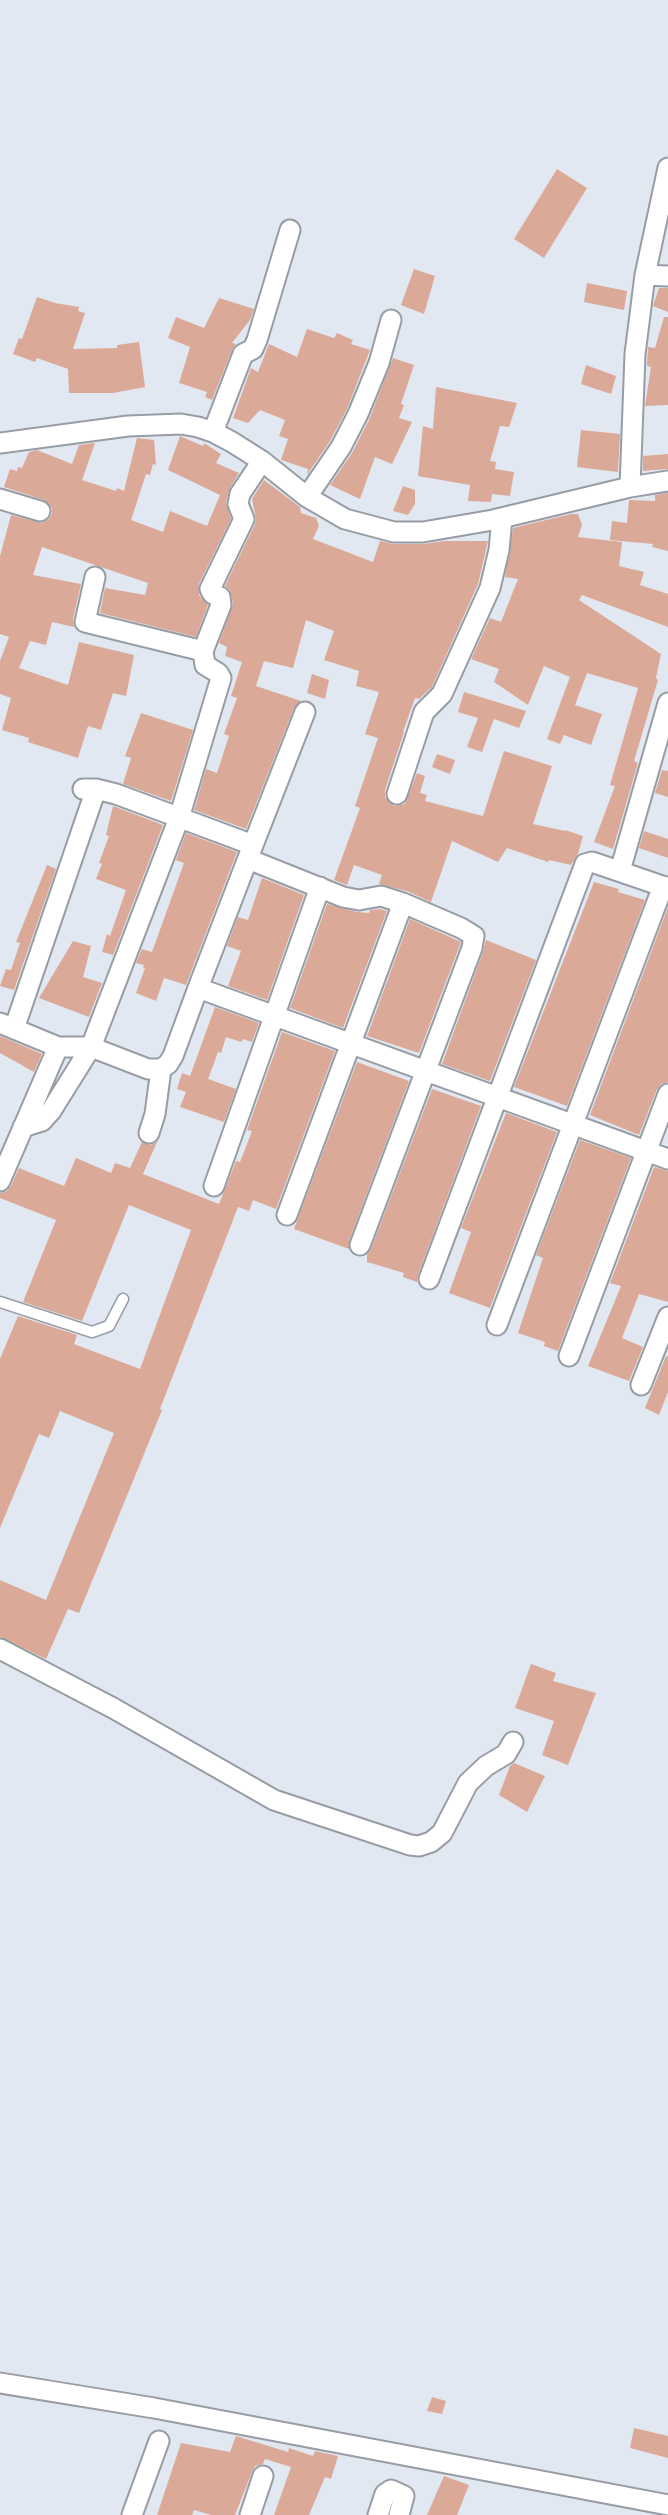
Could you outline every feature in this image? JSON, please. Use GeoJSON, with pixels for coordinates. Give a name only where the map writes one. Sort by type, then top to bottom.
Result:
{"type":"FeatureCollection","features":[{"type":"Feature","properties":{"kind":"street"},"geometry":{"type":"LineString","coordinates":[[630,487],[635,354],[645,275],[668,168]]}},
{"type":"Feature","properties":{"kind":"street"},"geometry":{"type":"LineString","coordinates":[[213,432],[243,354],[253,348],[257,340],[290,230]]}},
{"type":"Feature","properties":{"kind":"street"},"geometry":{"type":"LineString","coordinates":[[645,275],[668,276]]}},
{"type":"Feature","properties":{"kind":"street"},"geometry":{"type":"LineString","coordinates":[[307,496],[341,447],[358,414],[379,363],[391,320]]}},
{"type":"Feature","properties":{"kind":"street"},"geometry":{"type":"LineString","coordinates":[[0,449],[0,443],[141,425],[181,424],[213,432],[262,461],[307,496],[345,519],[394,532],[423,532],[502,518],[630,487],[668,481]]}},
{"type":"Feature","properties":{"kind":"street"},"geometry":{"type":"LineString","coordinates":[[23,1127],[42,1121],[51,1111],[91,1047],[179,818],[221,678],[218,673],[205,666],[203,651],[221,605],[220,597],[210,589],[244,519],[238,503],[240,494],[262,461]]}},
{"type":"Feature","properties":{"kind":"street"},"geometry":{"type":"LineString","coordinates":[[0,499],[40,512]]}},
{"type":"Feature","properties":{"kind":"street"},"geometry":{"type":"LineString","coordinates":[[397,794],[424,712],[442,694],[490,589],[494,578],[502,518]]}},
{"type":"Feature","properties":{"kind":"street"},"geometry":{"type":"LineString","coordinates":[[95,577],[85,622],[203,651]]}},
{"type":"Feature","properties":{"kind":"street"},"geometry":{"type":"LineString","coordinates":[[620,871],[668,703]]}},
{"type":"Feature","properties":{"kind":"street"},"geometry":{"type":"LineString","coordinates":[[305,712],[250,852],[173,1056],[168,1064],[161,1069],[148,1069],[91,1047],[58,1047],[7,1026],[89,789],[179,818],[250,852],[320,887],[351,899],[381,896],[403,903],[474,936],[472,948],[360,1245]]}},
{"type":"Feature","properties":{"kind":"street"},"geometry":{"type":"LineString","coordinates":[[429,1279],[585,864],[592,862],[665,887],[498,1325]]}},
{"type":"Feature","properties":{"kind":"street"},"geometry":{"type":"LineString","coordinates":[[214,1186],[320,887]]}},
{"type":"Feature","properties":{"kind":"street"},"geometry":{"type":"LineString","coordinates":[[287,1215],[403,903]]}},
{"type":"Feature","properties":{"kind":"street"},"geometry":{"type":"LineString","coordinates":[[198,988],[668,1159]]}},
{"type":"Feature","properties":{"kind":"street"},"geometry":{"type":"LineString","coordinates":[[0,1181],[58,1047]]}},
{"type":"Feature","properties":{"kind":"street"},"geometry":{"type":"LineString","coordinates":[[149,1132],[155,1114],[161,1069]]}},
{"type":"Feature","properties":{"kind":"street"},"geometry":{"type":"LineString","coordinates":[[569,1356],[668,1094]]}},
{"type":"Feature","properties":{"kind":"street"},"geometry":{"type":"LineString","coordinates":[[641,1385],[668,1317]]}},
{"type":"Feature","properties":{"kind":"street"},"geometry":{"type":"LineString","coordinates":[[0,1649],[113,1708],[274,1800],[410,1845],[419,1846],[431,1842],[442,1833],[468,1783],[486,1766],[506,1754],[513,1742]]}},
{"type":"Feature","properties":{"kind":"street"},"geometry":{"type":"LineString","coordinates":[[0,2383],[154,2408],[668,2505]]}},
{"type":"Feature","properties":{"kind":"street"},"geometry":{"type":"LineString","coordinates":[[132,2515],[159,2441]]}},
{"type":"Feature","properties":{"kind":"street"},"geometry":{"type":"LineString","coordinates":[[250,2515],[263,2476]]}},
{"type":"Feature","properties":{"kind":"street"},"geometry":{"type":"LineString","coordinates":[[378,2515],[385,2494],[391,2490],[404,2496],[399,2515]]}},
{"type":"Feature","properties":{"kind":"lane"},"geometry":{"type":"LineString","coordinates":[[0,1302],[92,1332],[109,1326],[123,1299]]}},
{"type":"Feature","properties":{"kind":"building"},"geometry":{"type":"Polygon","coordinates":[[[557,169],[587,188],[544,258],[514,239],[557,169]]]}},
{"type":"Feature","properties":{"kind":"building"},"geometry":{"type":"Polygon","coordinates":[[[414,269],[435,276],[424,314],[401,305],[414,269]]]}},
{"type":"Feature","properties":{"kind":"building"},"geometry":{"type":"Polygon","coordinates":[[[587,283],[627,291],[624,310],[584,302],[587,283]]]}},
{"type":"Feature","properties":{"kind":"building"},"geometry":{"type":"Polygon","coordinates":[[[659,288],[668,288],[668,312],[653,306],[659,288]]]}},
{"type":"Feature","properties":{"kind":"building"},"geometry":{"type":"Polygon","coordinates":[[[37,297],[79,307],[78,311],[85,313],[73,349],[117,348],[117,345],[139,342],[145,387],[113,393],[69,393],[68,369],[37,358],[35,362],[13,354],[19,338],[22,339],[37,297]]]}},
{"type":"Feature","properties":{"kind":"building"},"geometry":{"type":"Polygon","coordinates":[[[219,298],[254,309],[250,320],[232,343],[236,344],[212,400],[205,397],[207,392],[179,383],[190,347],[168,338],[176,317],[204,328],[219,298]]]}},
{"type":"Feature","properties":{"kind":"building"},"geometry":{"type":"Polygon","coordinates":[[[664,317],[668,317],[668,405],[645,406],[651,367],[647,366],[648,347],[655,348],[664,317]]]}},
{"type":"Feature","properties":{"kind":"building"},"geometry":{"type":"Polygon","coordinates":[[[307,329],[334,338],[337,333],[353,340],[351,344],[370,350],[347,409],[307,475],[308,469],[281,460],[288,439],[279,436],[285,420],[260,410],[248,423],[233,418],[251,368],[258,372],[269,344],[297,357],[307,329]]]}},
{"type":"Feature","properties":{"kind":"building"},"geometry":{"type":"Polygon","coordinates":[[[393,358],[414,365],[399,418],[412,422],[392,464],[375,457],[360,499],[330,485],[352,453],[369,420],[393,358]]]}},
{"type":"Feature","properties":{"kind":"building"},"geometry":{"type":"Polygon","coordinates":[[[586,365],[616,376],[611,394],[581,384],[586,365]]]}},
{"type":"Feature","properties":{"kind":"building"},"geometry":{"type":"Polygon","coordinates":[[[436,387],[517,403],[509,427],[500,426],[490,461],[496,462],[495,469],[514,472],[510,496],[492,494],[491,502],[468,501],[470,485],[418,476],[423,426],[433,429],[436,387]]]}},
{"type":"Feature","properties":{"kind":"building"},"geometry":{"type":"Polygon","coordinates":[[[581,430],[620,434],[618,472],[577,467],[581,430]]]}},
{"type":"Feature","properties":{"kind":"building"},"geometry":{"type":"Polygon","coordinates":[[[180,436],[203,446],[204,443],[221,454],[216,463],[239,473],[226,502],[231,519],[199,584],[199,595],[208,605],[196,637],[100,613],[105,588],[145,595],[148,583],[42,547],[33,575],[81,584],[73,619],[74,627],[52,622],[46,645],[30,641],[19,668],[68,685],[79,642],[134,655],[126,696],[113,693],[101,730],[88,726],[78,758],[28,742],[29,738],[2,730],[11,698],[0,694],[0,661],[9,637],[0,634],[0,556],[11,515],[42,523],[52,514],[52,508],[44,500],[4,487],[10,469],[17,471],[18,467],[22,468],[29,452],[37,450],[72,464],[79,445],[95,443],[82,480],[124,491],[137,438],[154,440],[156,465],[153,464],[150,475],[146,474],[131,520],[163,532],[170,511],[207,526],[220,495],[168,470],[180,436]]]}},
{"type":"Feature","properties":{"kind":"building"},"geometry":{"type":"Polygon","coordinates":[[[668,454],[668,469],[643,471],[643,456],[668,454]]]}},
{"type":"Feature","properties":{"kind":"building"},"geometry":{"type":"Polygon","coordinates":[[[264,480],[300,507],[301,513],[316,518],[319,526],[313,539],[373,562],[380,541],[423,544],[488,541],[478,584],[432,687],[419,699],[415,698],[385,797],[394,806],[405,804],[417,773],[425,776],[420,793],[427,795],[425,801],[483,816],[504,751],[552,766],[533,824],[583,836],[578,854],[571,865],[549,860],[548,862],[507,848],[498,862],[452,841],[431,902],[407,891],[379,884],[382,875],[354,865],[347,885],[334,880],[360,808],[355,806],[378,738],[365,734],[379,692],[356,686],[359,671],[324,660],[334,631],[306,620],[293,668],[264,661],[256,686],[301,701],[294,708],[246,829],[194,810],[206,769],[217,773],[229,736],[224,734],[237,698],[231,696],[242,662],[225,656],[227,647],[219,643],[233,604],[230,590],[225,586],[255,524],[252,499],[264,480]]]}},
{"type":"Feature","properties":{"kind":"building"},"geometry":{"type":"Polygon","coordinates":[[[403,486],[415,490],[415,504],[408,515],[393,511],[403,486]]]}},
{"type":"Feature","properties":{"kind":"building"},"geometry":{"type":"Polygon","coordinates":[[[668,493],[668,551],[652,547],[653,544],[610,540],[612,521],[627,523],[629,500],[655,501],[655,495],[668,493]]]}},
{"type":"Feature","properties":{"kind":"building"},"geometry":{"type":"Polygon","coordinates":[[[578,514],[582,525],[578,537],[622,542],[619,566],[644,572],[640,585],[668,594],[668,627],[582,595],[579,600],[661,654],[656,678],[658,680],[634,761],[638,763],[613,849],[594,842],[615,786],[610,785],[638,688],[587,673],[575,705],[602,714],[591,745],[564,735],[560,744],[547,739],[570,677],[544,666],[528,705],[494,682],[499,669],[471,659],[490,618],[501,622],[518,579],[505,577],[513,528],[578,514]]]}},
{"type":"Feature","properties":{"kind":"building"},"geometry":{"type":"Polygon","coordinates":[[[312,674],[329,680],[325,699],[307,693],[312,674]]]}},
{"type":"Feature","properties":{"kind":"building"},"geometry":{"type":"Polygon","coordinates":[[[464,692],[526,711],[519,728],[494,719],[482,752],[467,747],[478,718],[458,712],[464,692]]]}},
{"type":"Feature","properties":{"kind":"building"},"geometry":{"type":"Polygon","coordinates":[[[141,713],[193,730],[171,801],[123,784],[131,758],[125,756],[141,713]]]}},
{"type":"Feature","properties":{"kind":"building"},"geometry":{"type":"Polygon","coordinates":[[[437,754],[455,760],[450,774],[432,767],[437,754]]]}},
{"type":"Feature","properties":{"kind":"building"},"geometry":{"type":"Polygon","coordinates":[[[662,770],[668,771],[668,797],[655,793],[662,770]]]}},
{"type":"Feature","properties":{"kind":"building"},"geometry":{"type":"Polygon","coordinates":[[[113,806],[163,825],[113,955],[102,952],[126,890],[96,879],[109,836],[106,835],[113,806]]]}},
{"type":"Feature","properties":{"kind":"building"},"geometry":{"type":"Polygon","coordinates":[[[644,831],[668,839],[668,858],[639,848],[644,831]]]}},
{"type":"Feature","properties":{"kind":"building"},"geometry":{"type":"Polygon","coordinates":[[[186,833],[237,852],[186,985],[164,978],[156,1001],[136,993],[145,968],[144,965],[136,963],[142,949],[152,952],[184,863],[176,860],[186,833]]]}},
{"type":"Feature","properties":{"kind":"building"},"geometry":{"type":"Polygon","coordinates":[[[47,865],[56,869],[14,990],[0,986],[6,969],[11,970],[20,943],[16,942],[47,865]]]}},
{"type":"Feature","properties":{"kind":"building"},"geometry":{"type":"Polygon","coordinates":[[[262,878],[304,895],[267,1000],[228,986],[241,951],[227,946],[238,917],[248,920],[262,878]]]}},
{"type":"Feature","properties":{"kind":"building"},"geometry":{"type":"Polygon","coordinates":[[[594,882],[645,900],[567,1106],[514,1087],[594,882]]]}},
{"type":"Feature","properties":{"kind":"building"},"geometry":{"type":"Polygon","coordinates":[[[327,904],[357,912],[369,913],[370,910],[380,909],[387,911],[343,1028],[290,1008],[327,904]]]}},
{"type":"Feature","properties":{"kind":"building"},"geometry":{"type":"Polygon","coordinates":[[[668,907],[668,1082],[657,1089],[639,1135],[590,1115],[668,907]]]}},
{"type":"Feature","properties":{"kind":"building"},"geometry":{"type":"Polygon","coordinates":[[[410,919],[461,942],[419,1053],[367,1036],[410,919]]]}},
{"type":"Feature","properties":{"kind":"building"},"geometry":{"type":"Polygon","coordinates":[[[486,940],[536,960],[490,1081],[442,1064],[486,940]]]}},
{"type":"Feature","properties":{"kind":"building"},"geometry":{"type":"Polygon","coordinates":[[[73,941],[91,946],[83,977],[102,983],[89,1017],[39,998],[73,941]]]}},
{"type":"Feature","properties":{"kind":"building"},"geometry":{"type":"Polygon","coordinates":[[[215,1007],[259,1023],[252,1042],[226,1037],[208,1079],[236,1089],[224,1122],[180,1107],[186,1092],[177,1089],[182,1073],[190,1076],[215,1007]]]}},
{"type":"Feature","properties":{"kind":"building"},"geometry":{"type":"Polygon","coordinates":[[[282,1032],[335,1051],[276,1209],[253,1200],[249,1211],[238,1207],[160,1409],[162,1410],[79,1613],[68,1609],[46,1659],[0,1637],[0,1580],[46,1600],[114,1433],[60,1411],[49,1438],[39,1434],[0,1528],[0,1359],[18,1316],[77,1335],[74,1344],[140,1369],[191,1230],[129,1205],[82,1321],[23,1302],[56,1220],[0,1198],[0,1193],[11,1186],[19,1168],[64,1186],[76,1158],[111,1173],[115,1163],[130,1168],[142,1142],[151,1145],[157,1142],[143,1174],[219,1204],[236,1161],[240,1162],[252,1131],[247,1130],[282,1032]]]}},
{"type":"Feature","properties":{"kind":"building"},"geometry":{"type":"Polygon","coordinates":[[[0,1036],[42,1054],[34,1072],[0,1053],[0,1036]]]}},
{"type":"Feature","properties":{"kind":"building"},"geometry":{"type":"Polygon","coordinates":[[[357,1062],[409,1081],[349,1241],[349,1249],[294,1229],[357,1062]]]}},
{"type":"Feature","properties":{"kind":"building"},"geometry":{"type":"Polygon","coordinates":[[[432,1089],[481,1106],[417,1282],[403,1277],[404,1273],[367,1262],[367,1255],[432,1089]]]}},
{"type":"Feature","properties":{"kind":"building"},"geometry":{"type":"Polygon","coordinates":[[[506,1113],[557,1132],[490,1308],[449,1293],[471,1232],[461,1228],[506,1113]]]}},
{"type":"Feature","properties":{"kind":"building"},"geometry":{"type":"Polygon","coordinates":[[[580,1140],[631,1158],[558,1351],[544,1346],[545,1342],[518,1333],[543,1258],[536,1255],[580,1140]]]}},
{"type":"Feature","properties":{"kind":"building"},"geometry":{"type":"Polygon","coordinates":[[[654,1167],[668,1171],[668,1302],[639,1294],[622,1338],[643,1347],[629,1381],[588,1366],[621,1286],[610,1283],[654,1167]]]}},
{"type":"Feature","properties":{"kind":"building"},"geometry":{"type":"Polygon","coordinates":[[[666,1356],[668,1392],[659,1415],[645,1408],[666,1356]]]}},
{"type":"Feature","properties":{"kind":"building"},"geometry":{"type":"Polygon","coordinates":[[[531,1664],[556,1673],[553,1681],[596,1693],[568,1765],[542,1755],[554,1721],[515,1708],[531,1664]]]}},
{"type":"Feature","properties":{"kind":"building"},"geometry":{"type":"Polygon","coordinates":[[[514,1763],[545,1776],[527,1812],[499,1795],[510,1766],[514,1763]]]}},
{"type":"Feature","properties":{"kind":"building"},"geometry":{"type":"Polygon","coordinates":[[[432,2397],[446,2401],[442,2414],[427,2411],[432,2397]]]}},
{"type":"Feature","properties":{"kind":"building"},"geometry":{"type":"Polygon","coordinates":[[[634,2428],[668,2436],[668,2458],[630,2448],[634,2428]]]}},
{"type":"Feature","properties":{"kind":"building"},"geometry":{"type":"Polygon","coordinates":[[[236,2436],[288,2452],[289,2448],[313,2456],[315,2451],[338,2456],[331,2479],[325,2477],[309,2515],[274,2515],[291,2467],[265,2459],[263,2464],[255,2466],[235,2515],[211,2515],[194,2510],[192,2515],[157,2515],[181,2443],[230,2452],[236,2436]]]}},
{"type":"Feature","properties":{"kind":"building"},"geometry":{"type":"Polygon","coordinates":[[[444,2476],[469,2485],[457,2515],[427,2515],[444,2476]]]}}]}
